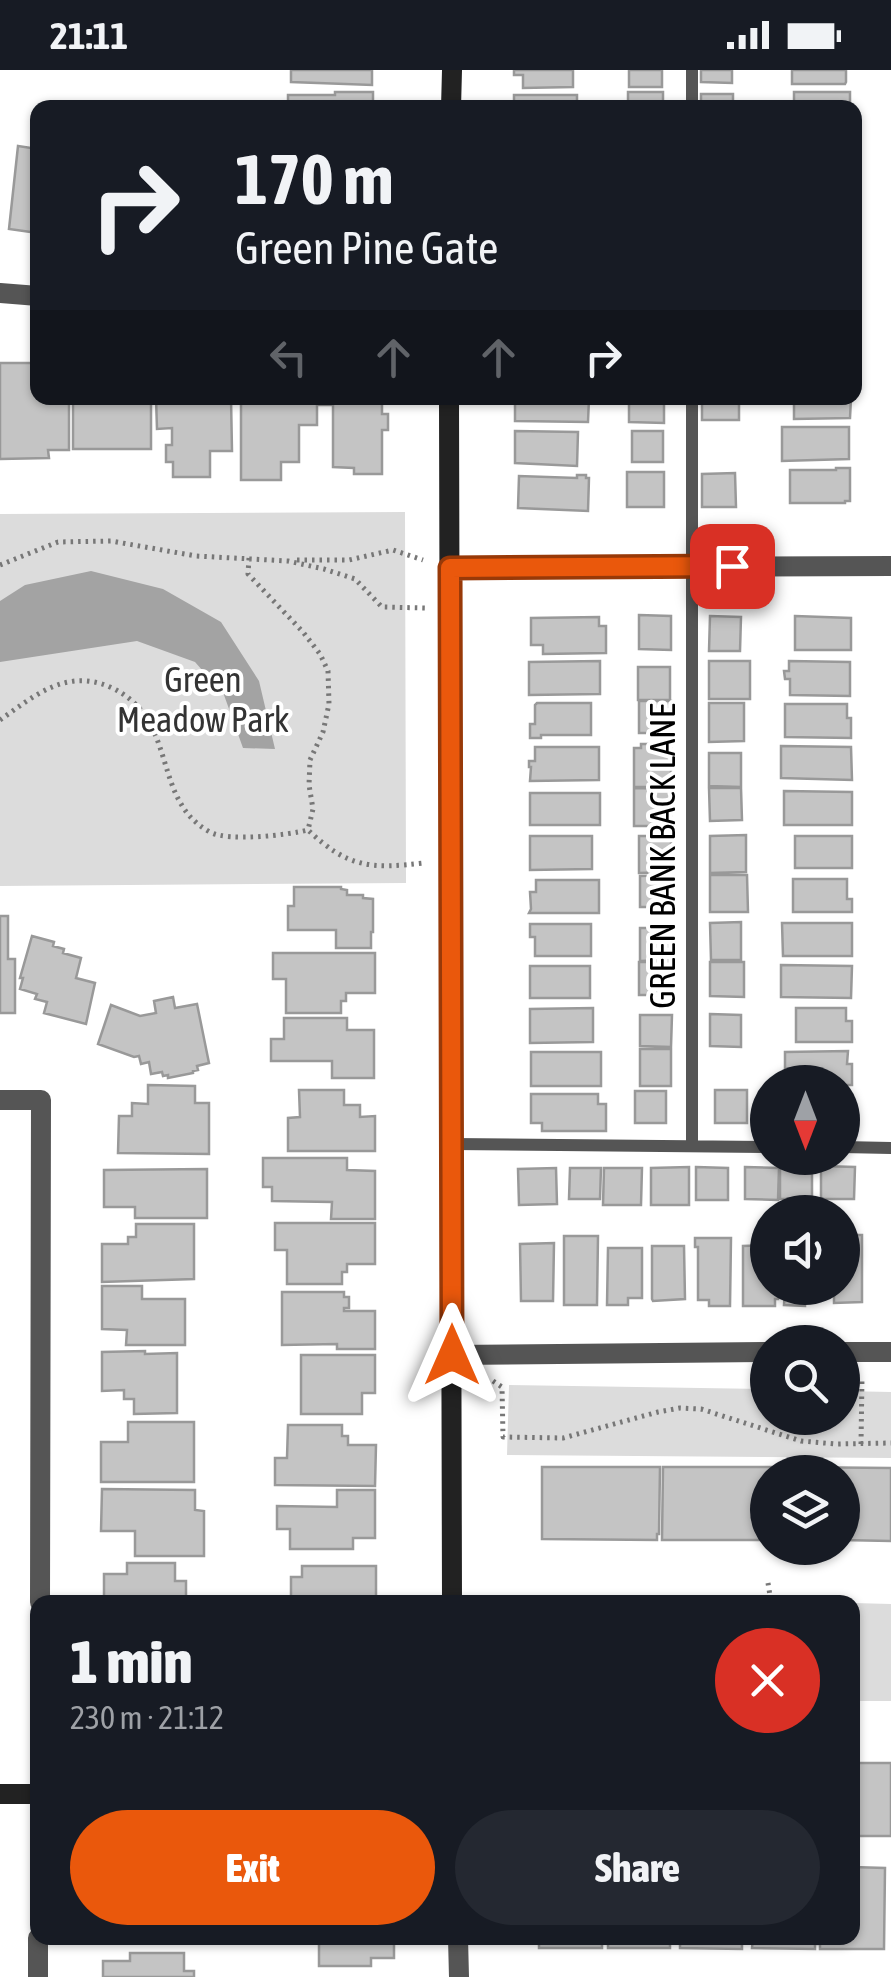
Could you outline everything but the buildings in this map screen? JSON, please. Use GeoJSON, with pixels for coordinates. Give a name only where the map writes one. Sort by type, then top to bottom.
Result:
{"type":"FeatureCollection","features":[{"type":"Feature","properties":{"kind":"street"},"geometry":{"type":"LineString","coordinates":[[451,100],[452,70]]}},
{"type":"Feature","properties":{"kind":"street"},"geometry":{"type":"LineString","coordinates":[[0,294],[30,296]]}},
{"type":"Feature","properties":{"kind":"street"},"geometry":{"type":"LineString","coordinates":[[449,405],[452,1595]]}},
{"type":"Feature","properties":{"kind":"street"},"geometry":{"type":"LineString","coordinates":[[450,568],[891,566]]}},
{"type":"Feature","properties":{"kind":"street"},"geometry":{"type":"LineString","coordinates":[[0,1100],[41,1100],[40,1595]]}},
{"type":"Feature","properties":{"kind":"street"},"geometry":{"type":"LineString","coordinates":[[452,1355],[750,1352]]}},
{"type":"Feature","properties":{"kind":"street"},"geometry":{"type":"LineString","coordinates":[[860,1352],[891,1352]]}},
{"type":"Feature","properties":{"kind":"street"},"geometry":{"type":"LineString","coordinates":[[0,1794],[30,1794]]}},
{"type":"Feature","properties":{"kind":"street"},"geometry":{"type":"LineString","coordinates":[[38,1945],[38,1977]]}},
{"type":"Feature","properties":{"kind":"street"},"geometry":{"type":"LineString","coordinates":[[458,1945],[458,1977]]}},
{"type":"Feature","properties":{"kind":"lane"},"geometry":{"type":"LineString","coordinates":[[692,70],[692,100]]}},
{"type":"Feature","properties":{"kind":"lane","name":"GREEN BANK BACK LANE"},"geometry":{"type":"LineString","coordinates":[[692,405],[692,1146]]}},
{"type":"Feature","properties":{"kind":"lane"},"geometry":{"type":"LineString","coordinates":[[452,1144],[750,1147]]}},
{"type":"Feature","properties":{"kind":"lane"},"geometry":{"type":"LineString","coordinates":[[860,1148],[891,1148]]}},
{"type":"Feature","properties":{"kind":"path"},"geometry":{"type":"LineString","coordinates":[[0,565],[58,542],[111,540],[196,556],[288,560],[349,560],[394,550],[450,568]]}},
{"type":"Feature","properties":{"kind":"path"},"geometry":{"type":"LineString","coordinates":[[249,558],[248,574],[303,632],[328,672],[329,704],[323,732],[310,760],[313,809],[308,830]]}},
{"type":"Feature","properties":{"kind":"path"},"geometry":{"type":"LineString","coordinates":[[288,560],[355,580],[382,607],[450,608]]}},
{"type":"Feature","properties":{"kind":"path"},"geometry":{"type":"LineString","coordinates":[[349,560],[349,578]]}},
{"type":"Feature","properties":{"kind":"path"},"geometry":{"type":"LineString","coordinates":[[0,720],[51,686],[69,681],[106,685],[140,706],[146,715],[188,817],[214,834],[274,835],[308,830]]}},
{"type":"Feature","properties":{"kind":"path"},"geometry":{"type":"LineString","coordinates":[[308,830],[330,850],[358,864],[392,867],[451,860]]}},
{"type":"Feature","properties":{"kind":"path"},"geometry":{"type":"LineString","coordinates":[[452,1355],[502,1387],[503,1437],[563,1438],[680,1408],[701,1409],[801,1440],[891,1443]]}},
{"type":"Feature","properties":{"kind":"path"},"geometry":{"type":"LineString","coordinates":[[859,1435],[860,1444]]}},
{"type":"Feature","properties":{"kind":"path"},"geometry":{"type":"LineString","coordinates":[[768,1583],[769,1595]]}},
{"type":"Feature","properties":{"kind":"green space","name":"Green Meadow Park"},"geometry":{"type":"Polygon","coordinates":[[[405,512],[406,883],[0,886],[0,514],[405,512]]]}},
{"type":"Feature","properties":{"kind":"green space"},"geometry":{"type":"Polygon","coordinates":[[[509,1385],[750,1389],[750,1435],[860,1435],[860,1391],[891,1392],[891,1458],[507,1455],[509,1385]]]}},
{"type":"Feature","properties":{"kind":"green space"},"geometry":{"type":"Polygon","coordinates":[[[860,1603],[891,1604],[891,1701],[860,1701],[860,1603]]]}},
{"type":"Feature","properties":{"kind":"shaded area"},"geometry":{"type":"Polygon","coordinates":[[[91,571],[163,589],[221,622],[259,681],[275,749],[243,748],[224,695],[195,662],[137,641],[0,662],[0,601],[25,585],[91,571]]]}},
{"type":"Feature","properties":{"kind":"route"},"geometry":{"type":"LineString","coordinates":[[452,1355],[450,568],[732,566]]}}]}
